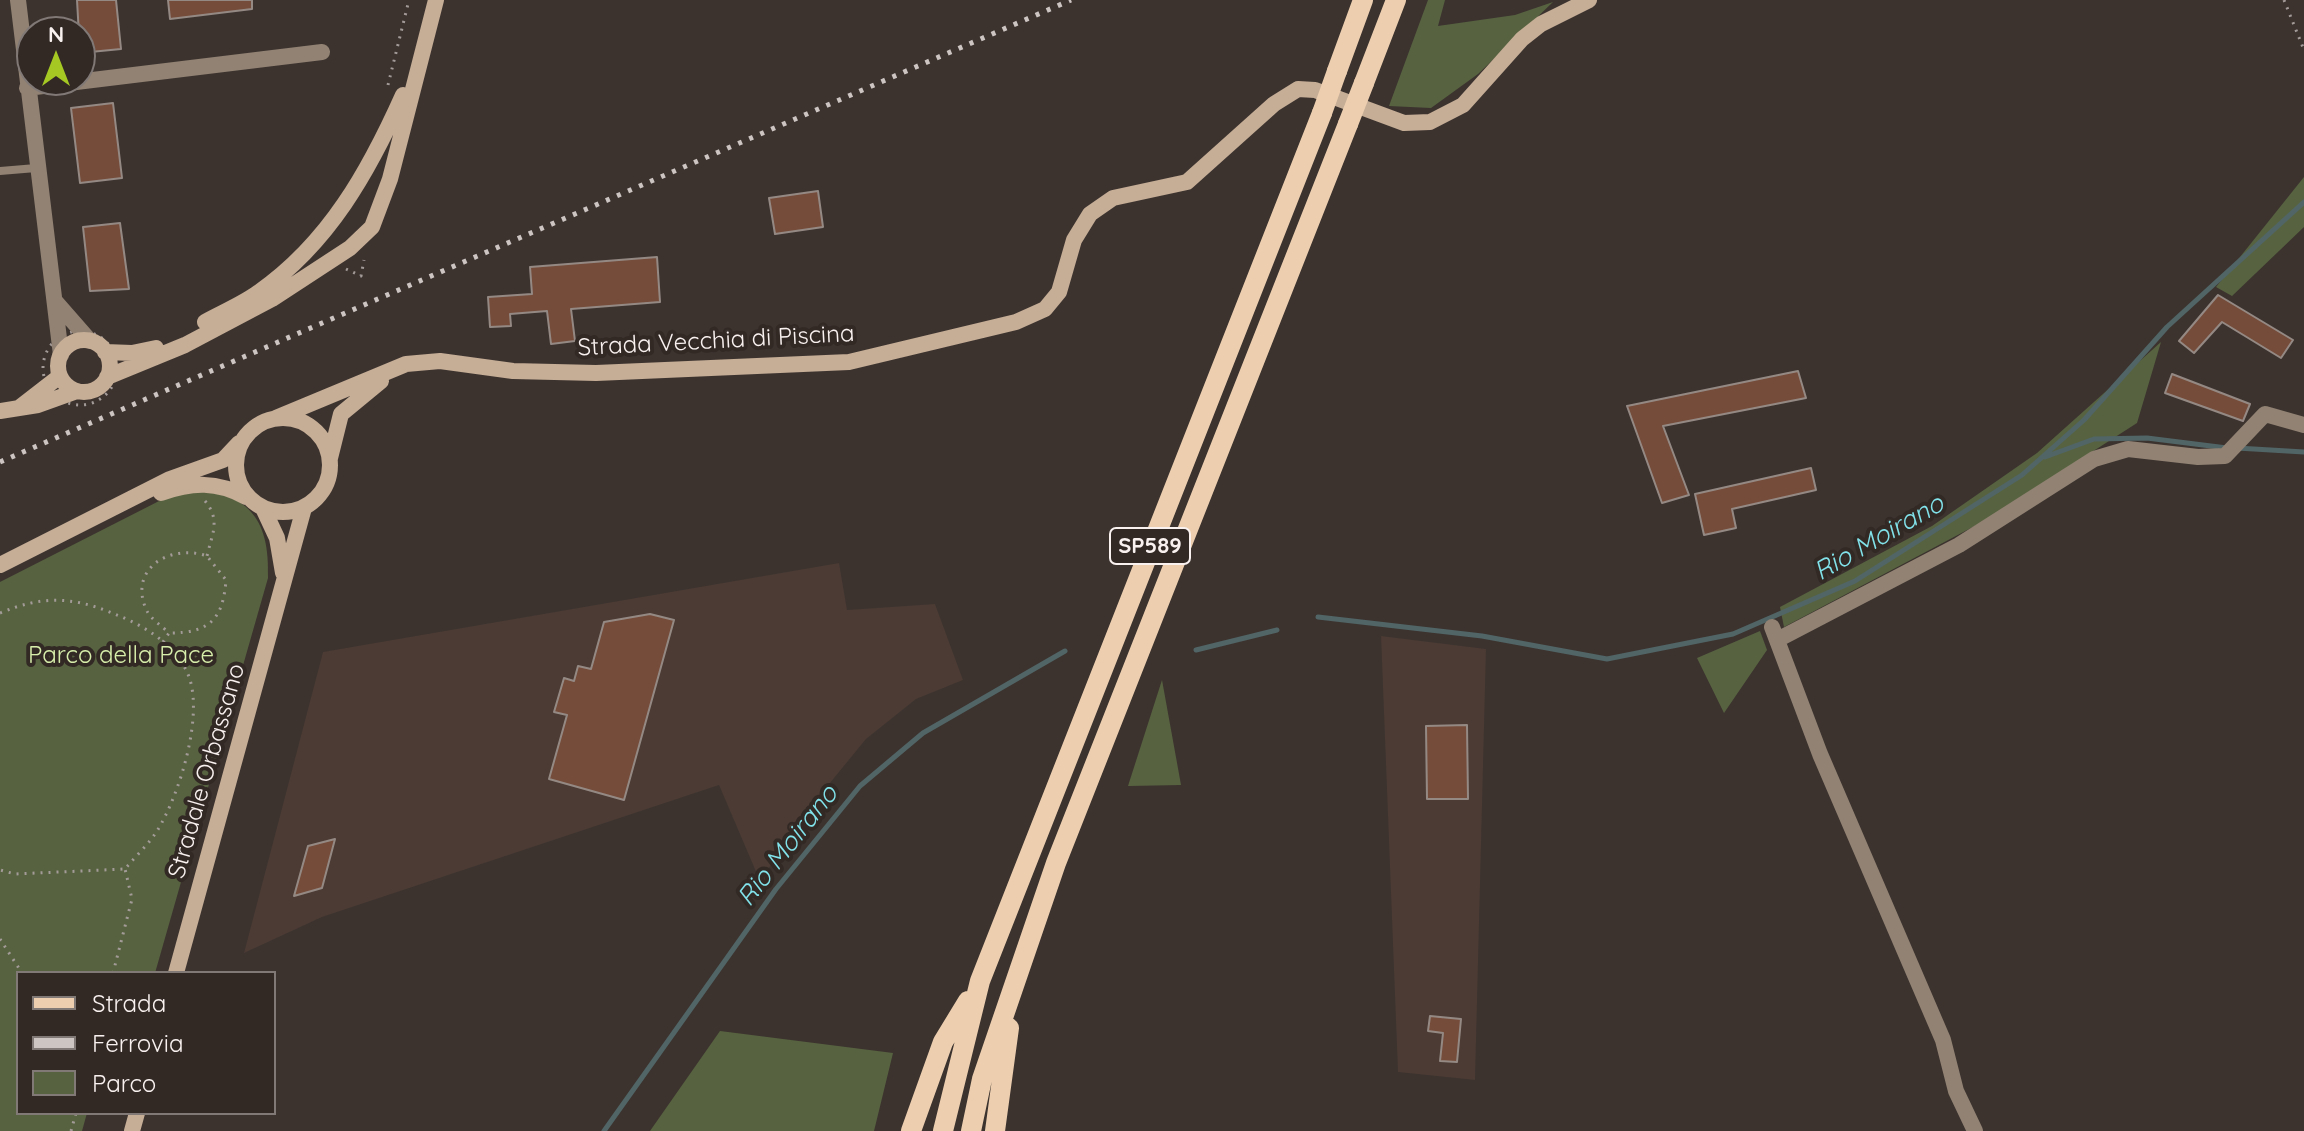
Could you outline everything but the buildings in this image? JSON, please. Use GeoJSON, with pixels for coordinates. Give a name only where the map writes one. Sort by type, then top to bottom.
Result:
{"type":"FeatureCollection","features":[{"type":"Feature","properties":{"kind":"main road","name":"SP589"},"geometry":{"type":"LineString","coordinates":[[943,1131],[980,981],[1322,113],[1363,0]]}},
{"type":"Feature","properties":{"kind":"main road","name":"SP589"},"geometry":{"type":"LineString","coordinates":[[971,1131],[982,1079],[1016,974],[1129,674],[1396,0]]}},
{"type":"Feature","properties":{"kind":"main road"},"geometry":{"type":"LineString","coordinates":[[995,1131],[1016,974]]}},
{"type":"Feature","properties":{"kind":"main road"},"geometry":{"type":"LineString","coordinates":[[911,1131],[943,1042],[980,981]]}},
{"type":"Feature","properties":{"kind":"street"},"geometry":{"type":"LineString","coordinates":[[0,411],[95,389],[107,377],[185,345],[272,299],[350,248],[372,227],[390,179],[436,0]]}},
{"type":"Feature","properties":{"kind":"street","name":"Strada Vecchia di Piscina"},"geometry":{"type":"LineString","coordinates":[[406,364],[440,361],[513,371],[596,373],[849,362],[1016,322],[1045,309],[1059,292],[1074,240],[1090,214],[1113,198],[1187,182],[1274,104],[1298,89],[1315,90],[1404,123],[1430,122],[1463,105],[1522,39],[1541,24],[1589,0]]}},
{"type":"Feature","properties":{"kind":"street"},"geometry":{"type":"LineString","coordinates":[[96,80],[322,52]]}},
{"type":"Feature","properties":{"kind":"street"},"geometry":{"type":"LineString","coordinates":[[61,355],[76,342],[90,341],[140,352],[166,344],[259,292],[305,253],[346,203],[366,169],[420,57]]}},
{"type":"Feature","properties":{"kind":"street"},"geometry":{"type":"LineString","coordinates":[[19,408],[60,376],[61,355],[28,96]]}},
{"type":"Feature","properties":{"kind":"street"},"geometry":{"type":"LineString","coordinates":[[55,301],[90,341]]}},
{"type":"Feature","properties":{"kind":"street"},"geometry":{"type":"LineString","coordinates":[[107,377],[108,347]]}},
{"type":"Feature","properties":{"kind":"street"},"geometry":{"type":"LineString","coordinates":[[0,565],[170,479],[223,460],[248,433],[276,418],[406,364]]}},
{"type":"Feature","properties":{"kind":"street"},"geometry":{"type":"LineString","coordinates":[[95,515],[193,484],[229,488],[277,512],[304,508],[324,489],[341,414],[370,388],[406,364]]}},
{"type":"Feature","properties":{"kind":"street"},"geometry":{"type":"LineString","coordinates":[[60,376],[77,391]]}},
{"type":"Feature","properties":{"kind":"street"},"geometry":{"type":"LineString","coordinates":[[1975,1131],[1956,1091],[1943,1040],[1825,768],[1774,634],[1959,545],[2094,459],[2128,449],[2198,457],[2225,456],[2265,414],[2304,425]]}},
{"type":"Feature","properties":{"kind":"street"},"geometry":{"type":"LineString","coordinates":[[276,418],[305,423],[317,432],[330,459]]}},
{"type":"Feature","properties":{"kind":"street"},"geometry":{"type":"LineString","coordinates":[[248,433],[236,460],[237,476],[258,505]]}},
{"type":"Feature","properties":{"kind":"street","name":"Stradale Orbassano"},"geometry":{"type":"LineString","coordinates":[[258,505],[277,538],[285,582]]}},
{"type":"Feature","properties":{"kind":"street","name":"Stradale Orbassano"},"geometry":{"type":"LineString","coordinates":[[177,971],[304,508]]}},
{"type":"Feature","properties":{"kind":"lane"},"geometry":{"type":"LineString","coordinates":[[0,171],[36,168]]}},
{"type":"Feature","properties":{"kind":"path"},"geometry":{"type":"LineString","coordinates":[[388,85],[409,0]]}},
{"type":"Feature","properties":{"kind":"path"},"geometry":{"type":"LineString","coordinates":[[2284,0],[2304,50]]}},
{"type":"Feature","properties":{"kind":"path"},"geometry":{"type":"LineString","coordinates":[[90,341],[108,347]]}},
{"type":"Feature","properties":{"kind":"path"},"geometry":{"type":"LineString","coordinates":[[193,484],[212,510],[216,529],[207,556]]}},
{"type":"Feature","properties":{"kind":"path"},"geometry":{"type":"LineString","coordinates":[[171,552],[207,556],[226,580],[224,607],[211,623],[189,633],[169,633],[147,611],[144,591],[147,573],[158,559],[171,552]]}},
{"type":"Feature","properties":{"kind":"path"},"geometry":{"type":"LineString","coordinates":[[0,613],[21,604],[65,598],[139,623],[163,642],[187,670],[191,683],[191,733],[179,786],[157,832],[125,869],[15,874],[0,870]]}},
{"type":"Feature","properties":{"kind":"path"},"geometry":{"type":"LineString","coordinates":[[163,642],[169,633]]}},
{"type":"Feature","properties":{"kind":"path"},"geometry":{"type":"LineString","coordinates":[[114,971],[132,899],[125,869]]}},
{"type":"Feature","properties":{"kind":"path"},"geometry":{"type":"LineString","coordinates":[[1,941],[21,971]]}},
{"type":"Feature","properties":{"kind":"shaded area"},"geometry":{"type":"Polygon","coordinates":[[[839,563],[847,610],[935,604],[963,680],[916,699],[866,739],[807,811],[760,881],[719,785],[322,917],[244,953],[323,652],[839,563]]]}},
{"type":"Feature","properties":{"kind":"shaded area"},"geometry":{"type":"Polygon","coordinates":[[[1381,636],[1486,649],[1475,1080],[1398,1072],[1381,636]]]}},
{"type":"Feature","properties":{"kind":"green space"},"geometry":{"type":"Polygon","coordinates":[[[1428,0],[1445,0],[1438,26],[1515,15],[1553,2],[1478,74],[1431,108],[1389,106],[1428,0]]]}},
{"type":"Feature","properties":{"kind":"green space"},"geometry":{"type":"Polygon","coordinates":[[[2304,177],[2304,227],[2232,296],[2216,287],[2304,177]]]}},
{"type":"Feature","properties":{"kind":"green space"},"geometry":{"type":"Polygon","coordinates":[[[2161,342],[2137,423],[1986,520],[1784,627],[1780,607],[1932,526],[2037,453],[2161,342]]]}},
{"type":"Feature","properties":{"kind":"green space","name":"Parco della Pace"},"geometry":{"type":"Polygon","coordinates":[[[193,490],[213,492],[243,504],[260,526],[268,558],[268,578],[156,971],[16,971],[16,1115],[86,1115],[82,1131],[0,1131],[0,582],[167,497],[193,490]]]}},
{"type":"Feature","properties":{"kind":"green space"},"geometry":{"type":"Polygon","coordinates":[[[1760,631],[1767,650],[1724,713],[1697,658],[1760,631]]]}},
{"type":"Feature","properties":{"kind":"green space"},"geometry":{"type":"Polygon","coordinates":[[[1162,680],[1181,785],[1128,786],[1162,680]]]}},
{"type":"Feature","properties":{"kind":"green space"},"geometry":{"type":"Polygon","coordinates":[[[720,1031],[893,1053],[874,1131],[650,1131],[720,1031]]]}},
{"type":"Feature","properties":{"kind":"waterway","name":"Rio Moirano"},"geometry":{"type":"LineString","coordinates":[[1318,617],[1482,636],[1607,659],[1733,634],[1855,581],[2022,475],[2084,420],[2167,327],[2304,202]]}},
{"type":"Feature","properties":{"kind":"waterway"},"geometry":{"type":"LineString","coordinates":[[2045,457],[2094,439],[2147,438],[2227,448]]}},
{"type":"Feature","properties":{"kind":"waterway"},"geometry":{"type":"LineString","coordinates":[[2237,448],[2304,452]]}},
{"type":"Feature","properties":{"kind":"waterway","name":"Rio Moirano"},"geometry":{"type":"LineString","coordinates":[[1196,650],[1277,630]]}},
{"type":"Feature","properties":{"kind":"waterway","name":"Rio Moirano"},"geometry":{"type":"LineString","coordinates":[[604,1131],[776,889],[860,786],[923,733],[1065,651]]}},
{"type":"Feature","properties":{"kind":"railway"},"geometry":{"type":"LineString","coordinates":[[0,462],[1071,0]]}}]}
